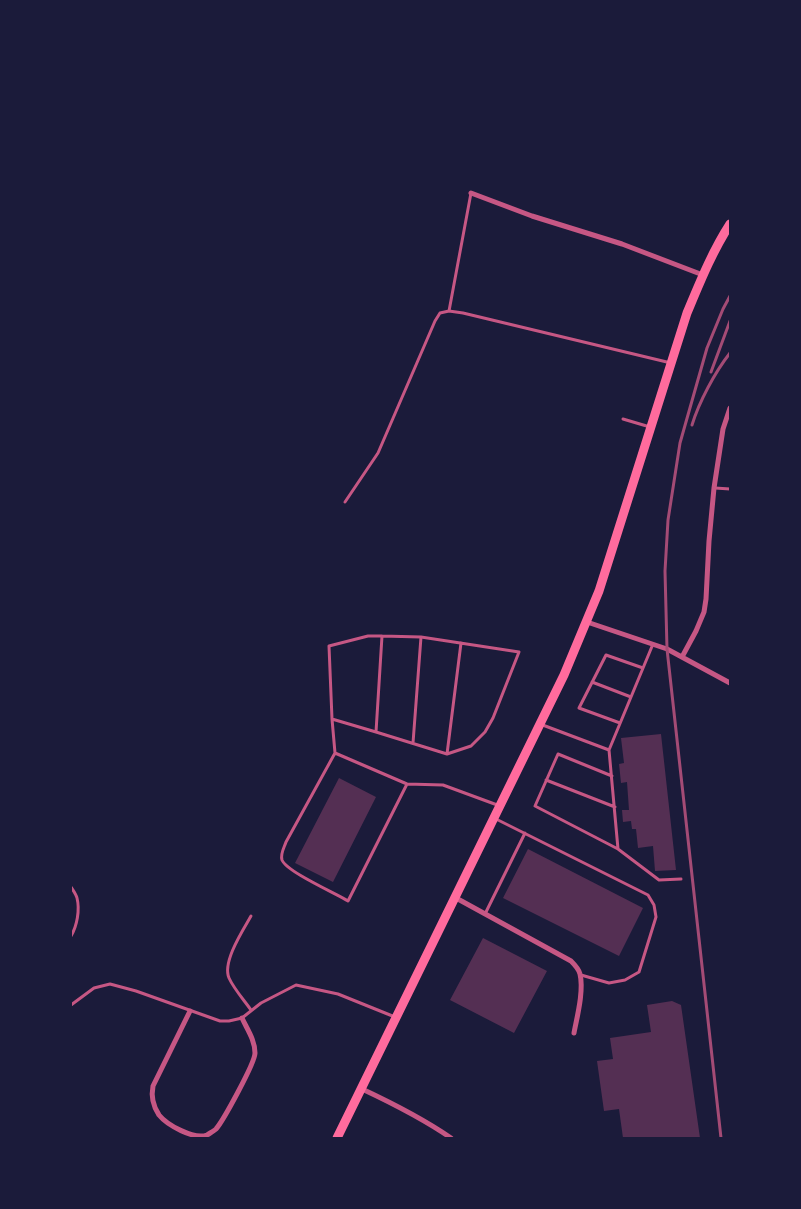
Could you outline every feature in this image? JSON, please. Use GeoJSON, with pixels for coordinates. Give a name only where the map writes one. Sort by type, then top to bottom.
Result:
{"type":"FeatureCollection","features":[{"type":"Feature","properties":{"kind":"main road"},"geometry":{"type":"LineString","coordinates":[[338,1138],[564,675],[587,622],[599,591],[687,313],[720,239],[730,224]]}},
{"type":"Feature","properties":{"kind":"street"},"geometry":{"type":"LineString","coordinates":[[471,193],[532,216],[622,244],[703,275]]}},
{"type":"Feature","properties":{"kind":"street"},"geometry":{"type":"LineString","coordinates":[[682,657],[704,612],[714,488],[723,429],[730,408]]}},
{"type":"Feature","properties":{"kind":"street"},"geometry":{"type":"LineString","coordinates":[[587,622],[668,649],[730,683]]}},
{"type":"Feature","properties":{"kind":"street"},"geometry":{"type":"LineString","coordinates":[[456,898],[571,961],[576,966],[580,974],[581,995],[574,1033]]}},
{"type":"Feature","properties":{"kind":"street"},"geometry":{"type":"LineString","coordinates":[[190,1011],[153,1086],[152,1096],[161,1117],[192,1136],[201,1137],[216,1129],[254,1060],[252,1038],[242,1018]]}},
{"type":"Feature","properties":{"kind":"street"},"geometry":{"type":"LineString","coordinates":[[362,1088],[427,1121],[451,1138]]}},
{"type":"Feature","properties":{"kind":"lane"},"geometry":{"type":"LineString","coordinates":[[449,311],[471,193]]}},
{"type":"Feature","properties":{"kind":"lane"},"geometry":{"type":"LineString","coordinates":[[345,502],[378,453],[440,313],[449,311],[472,315],[672,363]]}},
{"type":"Feature","properties":{"kind":"lane"},"geometry":{"type":"LineString","coordinates":[[623,419],[651,427]]}},
{"type":"Feature","properties":{"kind":"lane"},"geometry":{"type":"LineString","coordinates":[[714,488],[730,489]]}},
{"type":"Feature","properties":{"kind":"lane"},"geometry":{"type":"LineString","coordinates":[[332,719],[447,754],[471,746],[485,732],[493,718],[519,652],[421,637],[368,636],[329,646],[332,719],[335,753],[286,842],[281,855],[283,862],[292,871],[348,901],[407,784]]}},
{"type":"Feature","properties":{"kind":"lane"},"geometry":{"type":"LineString","coordinates":[[376,732],[382,636]]}},
{"type":"Feature","properties":{"kind":"lane"},"geometry":{"type":"LineString","coordinates":[[413,743],[421,637]]}},
{"type":"Feature","properties":{"kind":"lane"},"geometry":{"type":"LineString","coordinates":[[447,754],[461,643]]}},
{"type":"Feature","properties":{"kind":"lane"},"geometry":{"type":"LineString","coordinates":[[618,848],[609,750],[652,644]]}},
{"type":"Feature","properties":{"kind":"lane"},"geometry":{"type":"LineString","coordinates":[[620,723],[579,708],[606,655],[643,668]]}},
{"type":"Feature","properties":{"kind":"lane"},"geometry":{"type":"LineString","coordinates":[[592,682],[631,696]]}},
{"type":"Feature","properties":{"kind":"lane"},"geometry":{"type":"LineString","coordinates":[[540,724],[609,750]]}},
{"type":"Feature","properties":{"kind":"lane"},"geometry":{"type":"LineString","coordinates":[[335,753],[407,784],[443,785],[500,806]]}},
{"type":"Feature","properties":{"kind":"lane"},"geometry":{"type":"LineString","coordinates":[[612,776],[558,754],[535,806],[618,848],[659,880],[681,878]]}},
{"type":"Feature","properties":{"kind":"lane"},"geometry":{"type":"LineString","coordinates":[[546,780],[615,808]]}},
{"type":"Feature","properties":{"kind":"lane"},"geometry":{"type":"LineString","coordinates":[[494,818],[648,895],[654,905],[656,917],[639,972],[625,980],[609,983],[580,974]]}},
{"type":"Feature","properties":{"kind":"lane"},"geometry":{"type":"LineString","coordinates":[[485,914],[525,834]]}},
{"type":"Feature","properties":{"kind":"lane"},"geometry":{"type":"LineString","coordinates":[[71,887],[77,899],[78,913],[75,929],[71,936]]}},
{"type":"Feature","properties":{"kind":"lane"},"geometry":{"type":"LineString","coordinates":[[251,916],[232,951],[228,976],[251,1010]]}},
{"type":"Feature","properties":{"kind":"lane"},"geometry":{"type":"LineString","coordinates":[[71,1004],[94,988],[110,984],[136,991],[220,1022],[229,1022],[242,1018],[260,1003],[296,985],[338,994],[397,1017]]}},
{"type":"Feature","properties":{"kind":"building"},"geometry":{"type":"Polygon","coordinates":[[[661,734],[676,870],[655,871],[653,846],[638,848],[636,829],[632,829],[631,821],[623,822],[622,810],[629,810],[627,782],[621,783],[619,764],[624,763],[621,738],[661,734]]]}},
{"type":"Feature","properties":{"kind":"building"},"geometry":{"type":"Polygon","coordinates":[[[339,778],[376,797],[333,882],[295,863],[339,778]]]}},
{"type":"Feature","properties":{"kind":"building"},"geometry":{"type":"Polygon","coordinates":[[[528,849],[643,908],[619,956],[503,898],[528,849]]]}},
{"type":"Feature","properties":{"kind":"building"},"geometry":{"type":"Polygon","coordinates":[[[483,938],[547,971],[514,1033],[450,1000],[483,938]]]}},
{"type":"Feature","properties":{"kind":"building"},"geometry":{"type":"Polygon","coordinates":[[[672,1001],[681,1005],[700,1138],[623,1138],[619,1109],[604,1111],[597,1061],[613,1059],[610,1038],[651,1032],[647,1005],[672,1001]]]}},
{"type":"Feature","properties":{"kind":"railway"},"geometry":{"type":"LineString","coordinates":[[721,1138],[667,649],[665,571],[668,520],[680,443],[707,348],[730,296]]}},
{"type":"Feature","properties":{"kind":"railway"},"geometry":{"type":"LineString","coordinates":[[711,372],[730,321]]}},
{"type":"Feature","properties":{"kind":"railway"},"geometry":{"type":"LineString","coordinates":[[692,425],[708,388],[730,353]]}}]}
